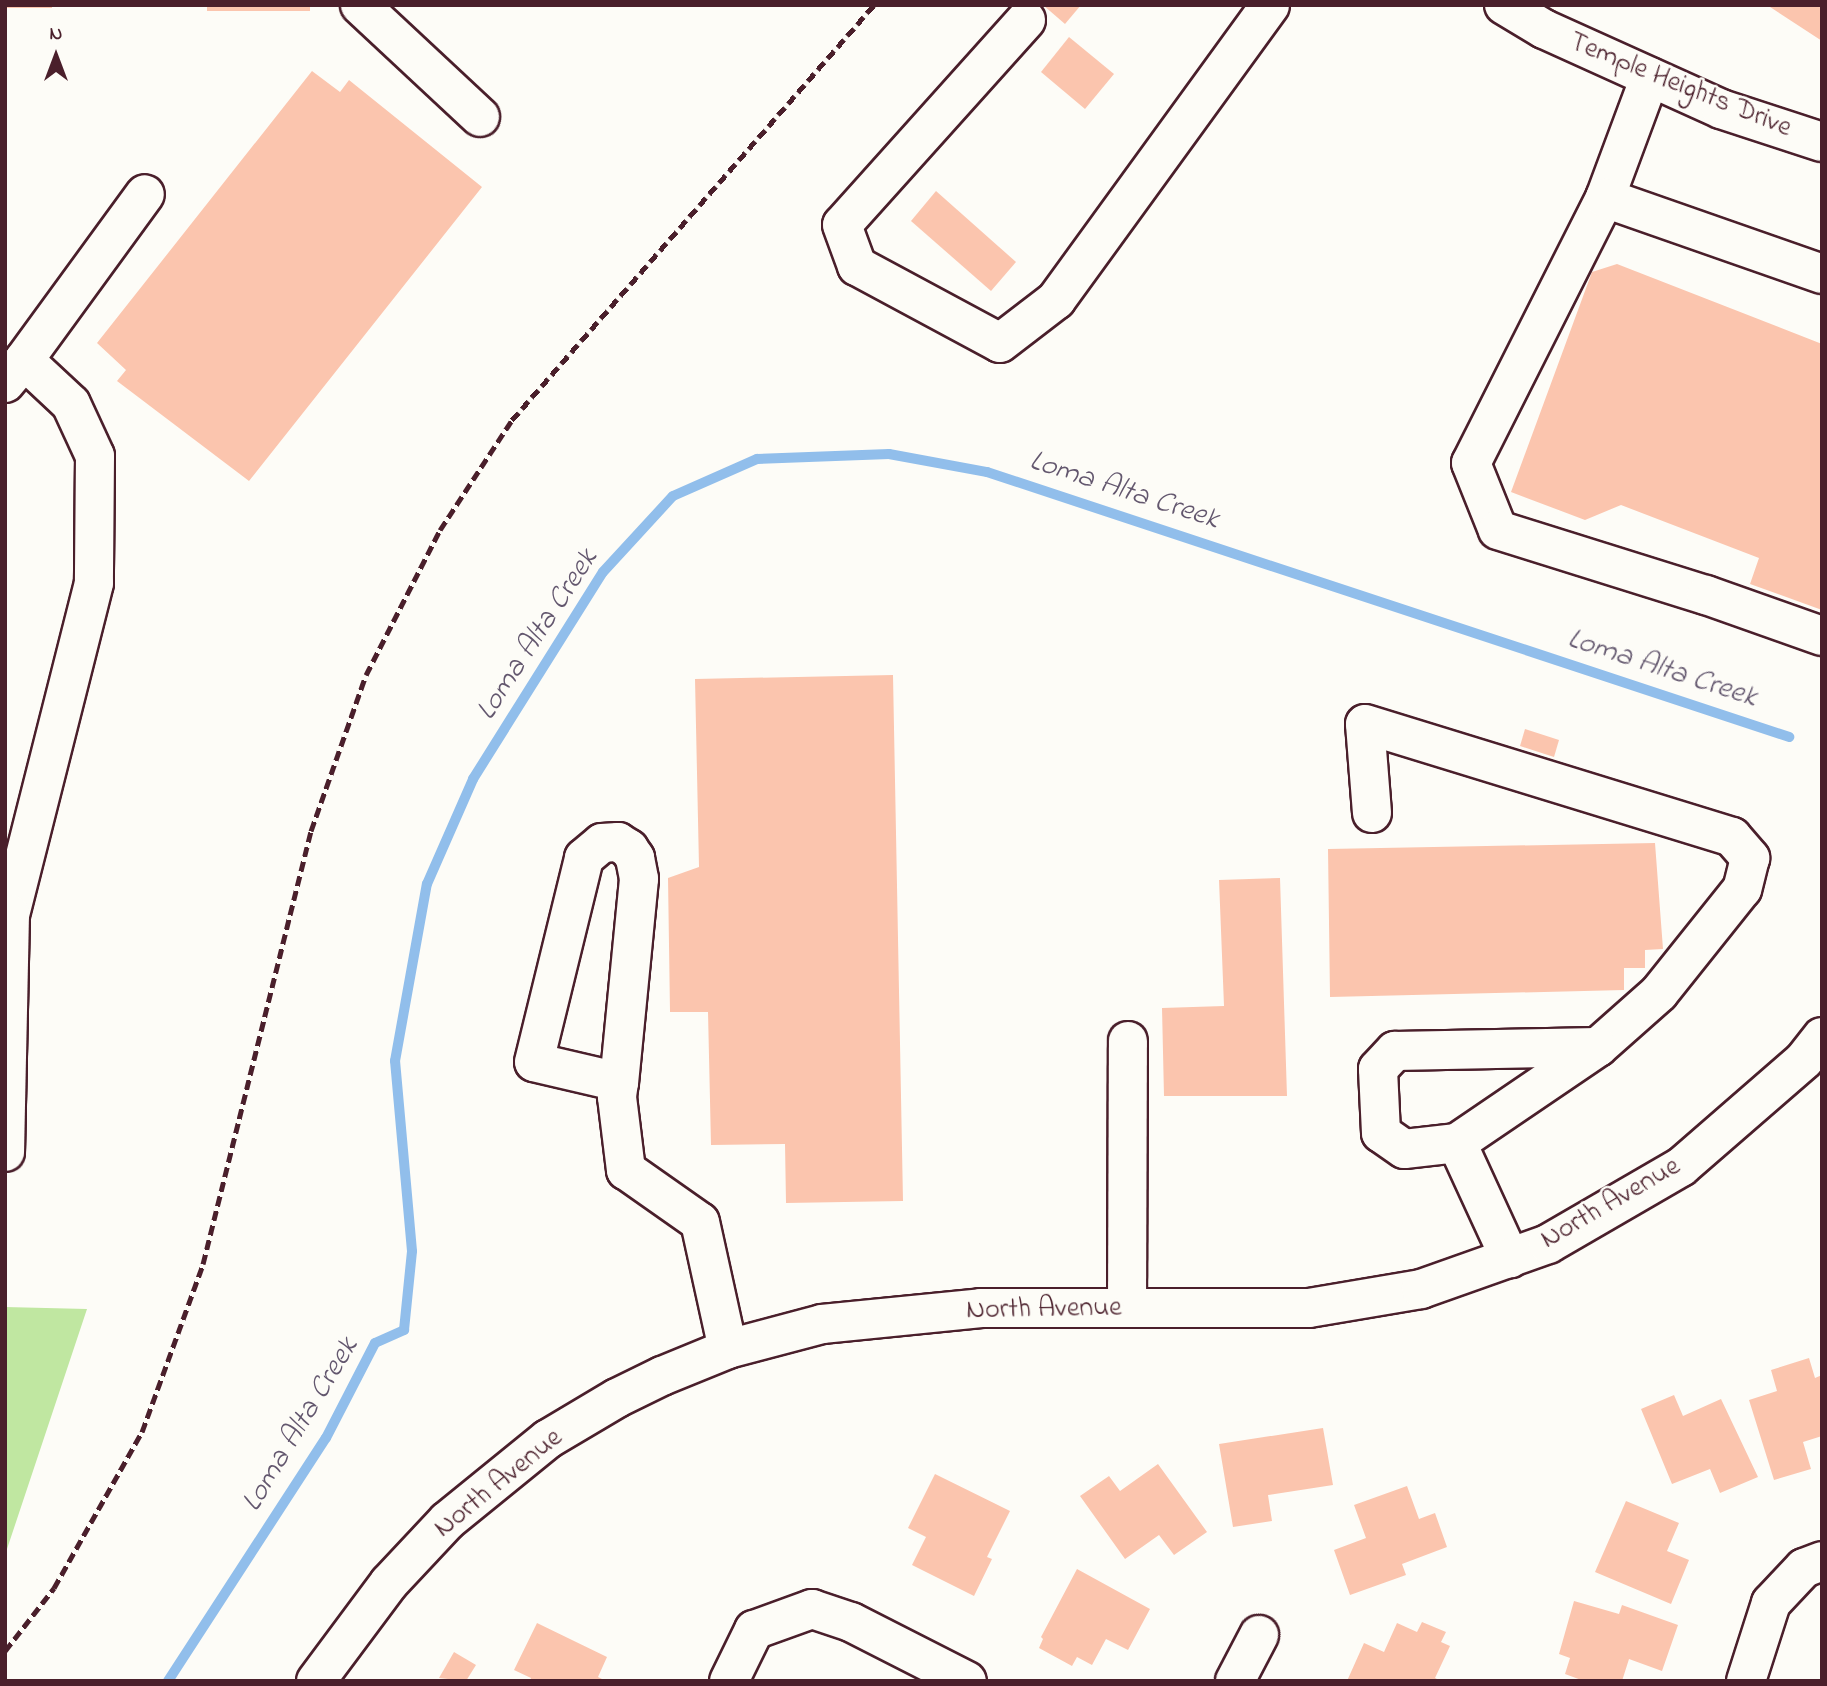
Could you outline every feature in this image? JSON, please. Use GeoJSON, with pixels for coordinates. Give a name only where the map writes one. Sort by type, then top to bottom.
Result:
{"type":"FeatureCollection","features":[{"type":"Feature","properties":{"kind":"main road"},"geometry":{"type":"LineString","coordinates":[[360,5],[481,117]]}},
{"type":"Feature","properties":{"kind":"main road"},"geometry":{"type":"LineString","coordinates":[[1026,20],[842,225],[856,266],[1000,343],[1056,300],[1270,5]]}},
{"type":"Feature","properties":{"kind":"main road","name":"Temple Heights Drive"},"geometry":{"type":"LineString","coordinates":[[1504,5],[1544,29],[1721,109],[1822,142]]}},
{"type":"Feature","properties":{"kind":"main road"},"geometry":{"type":"LineString","coordinates":[[1650,77],[1605,198],[1471,463],[1498,530],[1706,595],[1822,636]]}},
{"type":"Feature","properties":{"kind":"main road"},"geometry":{"type":"LineString","coordinates":[[5,1152],[10,914],[94,583],[95,456],[71,404],[15,371],[145,194]]}},
{"type":"Feature","properties":{"kind":"main road"},"geometry":{"type":"LineString","coordinates":[[1605,198],[1822,274]]}},
{"type":"Feature","properties":{"kind":"main road"},"geometry":{"type":"LineString","coordinates":[[1372,813],[1365,724],[1732,837],[1749,858],[1742,889],[1659,993],[1598,1047],[1457,1143],[1404,1149],[1381,1133],[1378,1069],[1395,1051],[1598,1047]]}},
{"type":"Feature","properties":{"kind":"main road"},"geometry":{"type":"LineString","coordinates":[[619,1082],[534,1062],[584,858],[602,843],[618,842],[629,849],[635,858],[639,879],[619,1082],[617,1097],[626,1170],[700,1222],[728,1349]]}},
{"type":"Feature","properties":{"kind":"main road","name":"North Avenue"},"geometry":{"type":"LineString","coordinates":[[316,1681],[389,1583],[447,1521],[548,1439],[628,1393],[728,1349],[822,1324],[981,1308],[1309,1308],[1421,1289],[1548,1244],[1681,1167],[1804,1060],[1822,1037]]}},
{"type":"Feature","properties":{"kind":"main road"},"geometry":{"type":"LineString","coordinates":[[1127,1308],[1128,1041]]}},
{"type":"Feature","properties":{"kind":"main road"},"geometry":{"type":"LineString","coordinates":[[1457,1143],[1510,1258]]}},
{"type":"Feature","properties":{"kind":"main road"},"geometry":{"type":"LineString","coordinates":[[1746,1681],[1771,1603],[1804,1568],[1822,1561]]}},
{"type":"Feature","properties":{"kind":"main road"},"geometry":{"type":"LineString","coordinates":[[729,1681],[754,1630],[812,1609],[851,1622],[967,1681]]}},
{"type":"Feature","properties":{"kind":"main road"},"geometry":{"type":"LineString","coordinates":[[1235,1681],[1259,1635]]}},
{"type":"Feature","properties":{"kind":"green space"},"geometry":{"type":"Polygon","coordinates":[[[5,1307],[87,1309],[5,1555],[5,1307]]]}},
{"type":"Feature","properties":{"kind":"building"},"geometry":{"type":"Polygon","coordinates":[[[5,5],[52,5],[52,8],[5,8],[5,5]]]}},
{"type":"Feature","properties":{"kind":"building"},"geometry":{"type":"Polygon","coordinates":[[[207,5],[310,5],[310,11],[207,11],[207,5]]]}},
{"type":"Feature","properties":{"kind":"building"},"geometry":{"type":"Polygon","coordinates":[[[1043,5],[1081,5],[1065,24],[1043,5]]]}},
{"type":"Feature","properties":{"kind":"building"},"geometry":{"type":"Polygon","coordinates":[[[1767,5],[1822,5],[1822,41],[1767,5]]]}},
{"type":"Feature","properties":{"kind":"building"},"geometry":{"type":"Polygon","coordinates":[[[1069,37],[1114,74],[1085,109],[1041,72],[1069,37]]]}},
{"type":"Feature","properties":{"kind":"building"},"geometry":{"type":"Polygon","coordinates":[[[312,71],[340,92],[349,80],[482,187],[249,481],[117,381],[126,370],[97,343],[312,71]]]}},
{"type":"Feature","properties":{"kind":"building"},"geometry":{"type":"Polygon","coordinates":[[[936,191],[1016,262],[991,291],[911,221],[936,191]]]}},
{"type":"Feature","properties":{"kind":"building"},"geometry":{"type":"Polygon","coordinates":[[[1617,264],[1822,344],[1822,610],[1750,584],[1759,558],[1621,505],[1585,520],[1511,492],[1592,272],[1617,264]]]}},
{"type":"Feature","properties":{"kind":"building"},"geometry":{"type":"Polygon","coordinates":[[[893,675],[903,1201],[786,1203],[785,1144],[711,1145],[708,1012],[670,1012],[668,878],[699,867],[695,679],[893,675]]]}},
{"type":"Feature","properties":{"kind":"building"},"geometry":{"type":"Polygon","coordinates":[[[1525,729],[1559,740],[1554,757],[1520,746],[1525,729]]]}},
{"type":"Feature","properties":{"kind":"building"},"geometry":{"type":"Polygon","coordinates":[[[1655,843],[1663,949],[1645,950],[1645,968],[1624,968],[1624,990],[1330,997],[1328,849],[1655,843]]]}},
{"type":"Feature","properties":{"kind":"building"},"geometry":{"type":"Polygon","coordinates":[[[1280,878],[1287,1096],[1164,1096],[1162,1008],[1224,1006],[1219,880],[1280,878]]]}},
{"type":"Feature","properties":{"kind":"building"},"geometry":{"type":"Polygon","coordinates":[[[1809,1358],[1815,1378],[1822,1375],[1822,1436],[1803,1442],[1811,1469],[1774,1480],[1749,1400],[1777,1391],[1771,1370],[1809,1358]]]}},
{"type":"Feature","properties":{"kind":"building"},"geometry":{"type":"Polygon","coordinates":[[[1674,1395],[1683,1416],[1721,1399],[1758,1477],[1720,1493],[1710,1469],[1672,1484],[1641,1409],[1674,1395]]]}},
{"type":"Feature","properties":{"kind":"building"},"geometry":{"type":"Polygon","coordinates":[[[1323,1428],[1333,1485],[1268,1495],[1272,1521],[1233,1527],[1219,1444],[1323,1428]]]}},
{"type":"Feature","properties":{"kind":"building"},"geometry":{"type":"Polygon","coordinates":[[[1158,1464],[1207,1532],[1174,1555],[1159,1535],[1125,1559],[1080,1496],[1109,1476],[1120,1491],[1158,1464]]]}},
{"type":"Feature","properties":{"kind":"building"},"geometry":{"type":"Polygon","coordinates":[[[935,1474],[1010,1511],[987,1557],[992,1559],[974,1596],[912,1565],[926,1537],[908,1528],[935,1474]]]}},
{"type":"Feature","properties":{"kind":"building"},"geometry":{"type":"Polygon","coordinates":[[[1407,1486],[1419,1519],[1435,1513],[1447,1547],[1402,1564],[1406,1575],[1350,1595],[1334,1550],[1366,1538],[1354,1505],[1407,1486]]]}},
{"type":"Feature","properties":{"kind":"building"},"geometry":{"type":"Polygon","coordinates":[[[1626,1501],[1679,1523],[1667,1551],[1689,1560],[1671,1604],[1595,1572],[1626,1501]]]}},
{"type":"Feature","properties":{"kind":"building"},"geometry":{"type":"Polygon","coordinates":[[[1077,1569],[1150,1609],[1128,1650],[1106,1639],[1092,1665],[1077,1657],[1072,1666],[1039,1648],[1043,1639],[1041,1637],[1077,1569]]]}},
{"type":"Feature","properties":{"kind":"building"},"geometry":{"type":"Polygon","coordinates":[[[1574,1601],[1619,1614],[1622,1605],[1678,1625],[1662,1671],[1629,1659],[1622,1681],[1584,1681],[1565,1674],[1570,1658],[1559,1654],[1574,1601]]]}},
{"type":"Feature","properties":{"kind":"building"},"geometry":{"type":"Polygon","coordinates":[[[1422,1622],[1446,1632],[1441,1642],[1450,1646],[1435,1678],[1441,1681],[1347,1681],[1364,1643],[1384,1652],[1397,1623],[1417,1632],[1422,1622]]]}},
{"type":"Feature","properties":{"kind":"building"},"geometry":{"type":"Polygon","coordinates":[[[537,1623],[607,1657],[598,1677],[606,1681],[530,1681],[531,1678],[514,1670],[537,1623]]]}},
{"type":"Feature","properties":{"kind":"building"},"geometry":{"type":"Polygon","coordinates":[[[454,1652],[476,1665],[466,1681],[439,1678],[454,1652]]]}},
{"type":"Feature","properties":{"kind":"waterway","name":"Loma Alta Creek"},"geometry":{"type":"LineString","coordinates":[[168,1681],[326,1438],[375,1343],[404,1330],[412,1251],[395,1061],[427,884],[473,779],[603,572],[673,496],[757,459],[889,454],[987,472],[1789,737]]}},
{"type":"Feature","properties":{"kind":"railway"},"geometry":{"type":"LineString","coordinates":[[5,1651],[54,1588],[142,1432],[203,1264],[311,831],[366,675],[440,530],[512,420],[874,5]]}}]}
